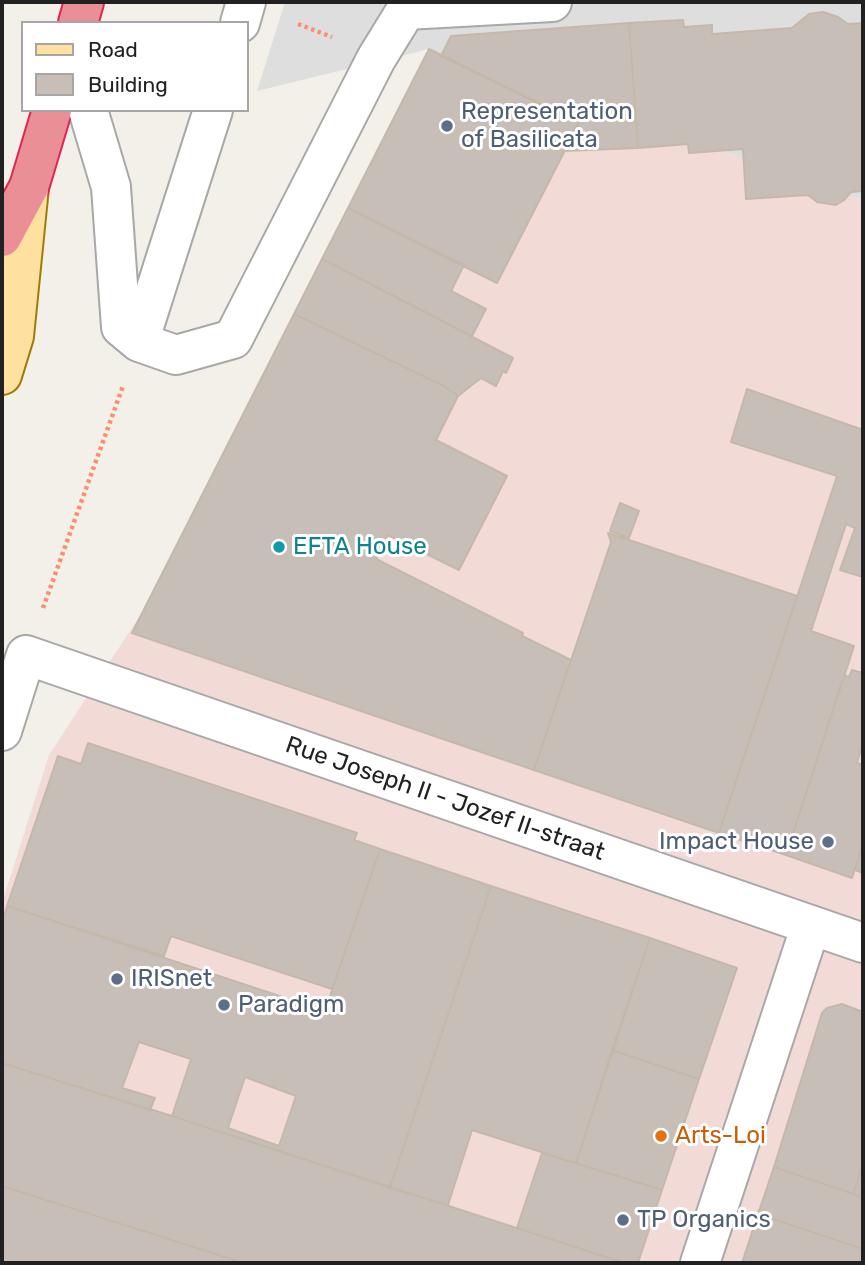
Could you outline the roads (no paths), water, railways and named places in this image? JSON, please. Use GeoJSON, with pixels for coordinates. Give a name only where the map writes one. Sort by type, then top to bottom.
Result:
{"type":"FeatureCollection","features":[{"type":"Feature","properties":{"kind":"highway"},"geometry":{"type":"LineString","coordinates":[[79,21],[84,2]]}},
{"type":"Feature","properties":{"kind":"highway"},"geometry":{"type":"LineString","coordinates":[[2,237],[29,187],[51,112]]}},
{"type":"Feature","properties":{"kind":"main road"},"geometry":{"type":"LineString","coordinates":[[2,375],[15,337],[29,187]]}},
{"type":"Feature","properties":{"kind":"street"},"geometry":{"type":"LineString","coordinates":[[241,21],[246,2]]}},
{"type":"Feature","properties":{"kind":"street"},"geometry":{"type":"LineString","coordinates":[[89,112],[111,187],[121,327],[139,342],[176,355],[233,339],[371,69],[408,6],[552,2]]}},
{"type":"Feature","properties":{"kind":"street"},"geometry":{"type":"LineString","coordinates":[[139,342],[213,112]]}},
{"type":"Feature","properties":{"kind":"street","name":"Rue Joseph II - Jozef II-straat"},"geometry":{"type":"LineString","coordinates":[[2,731],[26,655],[863,943]]}},
{"type":"Feature","properties":{"kind":"street"},"geometry":{"type":"LineString","coordinates":[[700,1263],[811,925]]}},
{"type":"Feature","properties":{"kind":"place","name":"Representation of Basilicata"},"geometry":{"type":"Point","coordinates":[447,126]}},
{"type":"Feature","properties":{"kind":"place","name":"EFTA House"},"geometry":{"type":"Point","coordinates":[279,547]}},
{"type":"Feature","properties":{"kind":"place","name":"Impact House"},"geometry":{"type":"Point","coordinates":[828,842]}},
{"type":"Feature","properties":{"kind":"place","name":"IRISnet"},"geometry":{"type":"Point","coordinates":[117,979]}},
{"type":"Feature","properties":{"kind":"place","name":"Paradigm"},"geometry":{"type":"Point","coordinates":[224,1005]}},
{"type":"Feature","properties":{"kind":"place","name":"Arts-Loi"},"geometry":{"type":"Point","coordinates":[661,1136]}},
{"type":"Feature","properties":{"kind":"place","name":"TP Organics"},"geometry":{"type":"Point","coordinates":[623,1220]}}]}
